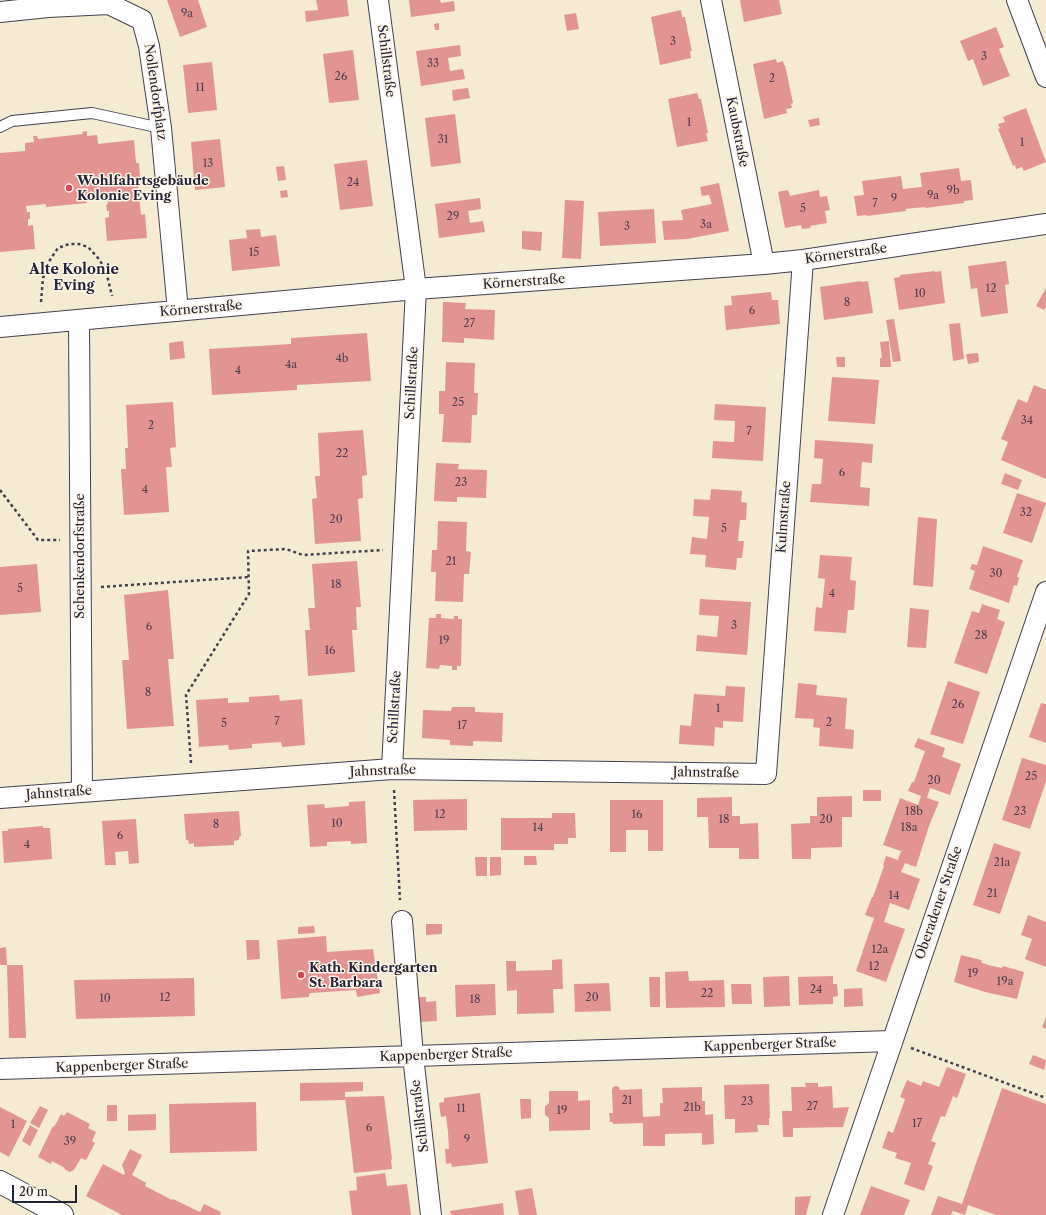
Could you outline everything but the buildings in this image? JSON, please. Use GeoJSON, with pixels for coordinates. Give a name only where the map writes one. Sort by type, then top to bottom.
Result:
{"type":"FeatureCollection","features":[{"type":"Feature","properties":{"kind":"street","name":"Schillstraße"},"geometry":{"type":"LineString","coordinates":[[378,0],[416,289],[392,769]]}},
{"type":"Feature","properties":{"kind":"street","name":"Kaubstraße"},"geometry":{"type":"LineString","coordinates":[[711,0],[764,264]]}},
{"type":"Feature","properties":{"kind":"street"},"geometry":{"type":"LineString","coordinates":[[1017,0],[1046,77]]}},
{"type":"Feature","properties":{"kind":"street","name":"Nollendorfplatz"},"geometry":{"type":"LineString","coordinates":[[0,12],[48,4],[109,4],[142,20],[149,46],[161,128],[178,311]]}},
{"type":"Feature","properties":{"kind":"street","name":"Körnerstraße"},"geometry":{"type":"LineString","coordinates":[[0,327],[416,289],[764,264],[802,260],[1046,224]]}},
{"type":"Feature","properties":{"kind":"street","name":"Kulmstraße"},"geometry":{"type":"LineString","coordinates":[[766,774],[802,260]]}},
{"type":"Feature","properties":{"kind":"street","name":"Schenkendorfstraße"},"geometry":{"type":"LineString","coordinates":[[79,320],[82,792]]}},
{"type":"Feature","properties":{"kind":"street","name":"Oberadener Straße"},"geometry":{"type":"LineString","coordinates":[[833,1215],[1046,592]]}},
{"type":"Feature","properties":{"kind":"street","name":"Jahnstraße"},"geometry":{"type":"LineString","coordinates":[[0,798],[392,769],[766,774]]}},
{"type":"Feature","properties":{"kind":"street","name":"Schillstraße"},"geometry":{"type":"LineString","coordinates":[[402,921],[413,1056],[431,1215]]}},
{"type":"Feature","properties":{"kind":"street","name":"Kappenberger Straße"},"geometry":{"type":"LineString","coordinates":[[0,1069],[892,1040]]}},
{"type":"Feature","properties":{"kind":"street"},"geometry":{"type":"LineString","coordinates":[[0,1182],[62,1215]]}},
{"type":"Feature","properties":{"kind":"lane"},"geometry":{"type":"LineString","coordinates":[[0,127],[12,121],[92,113],[161,128]]}},
{"type":"Feature","properties":{"kind":"path"},"geometry":{"type":"LineString","coordinates":[[41,305],[43,278],[50,260],[58,248],[70,244],[79,244],[88,247],[98,259],[106,271],[112,298]]}},
{"type":"Feature","properties":{"kind":"path"},"geometry":{"type":"LineString","coordinates":[[0,490],[38,540],[80,540]]}},
{"type":"Feature","properties":{"kind":"path"},"geometry":{"type":"LineString","coordinates":[[192,784],[186,695],[249,594],[248,551],[286,549],[304,555],[403,548]]}},
{"type":"Feature","properties":{"kind":"path"},"geometry":{"type":"LineString","coordinates":[[80,588],[248,577]]}},
{"type":"Feature","properties":{"kind":"path"},"geometry":{"type":"LineString","coordinates":[[392,769],[402,921]]}},
{"type":"Feature","properties":{"kind":"path"},"geometry":{"type":"LineString","coordinates":[[892,1040],[1046,1098]]}},
{"type":"Feature","properties":{"kind":"place","name":"Wohlfahrtsgebäude Kolonie Eving"},"geometry":{"type":"Point","coordinates":[69,188]}},
{"type":"Feature","properties":{"kind":"place","name":"Kath. Kindergarten St. Barbara"},"geometry":{"type":"Point","coordinates":[301,975]}},
{"type":"Feature","properties":{"kind":"district","name":"Alte Kolonie Eving"},"geometry":{"type":"Point","coordinates":[74,278]}}]}
